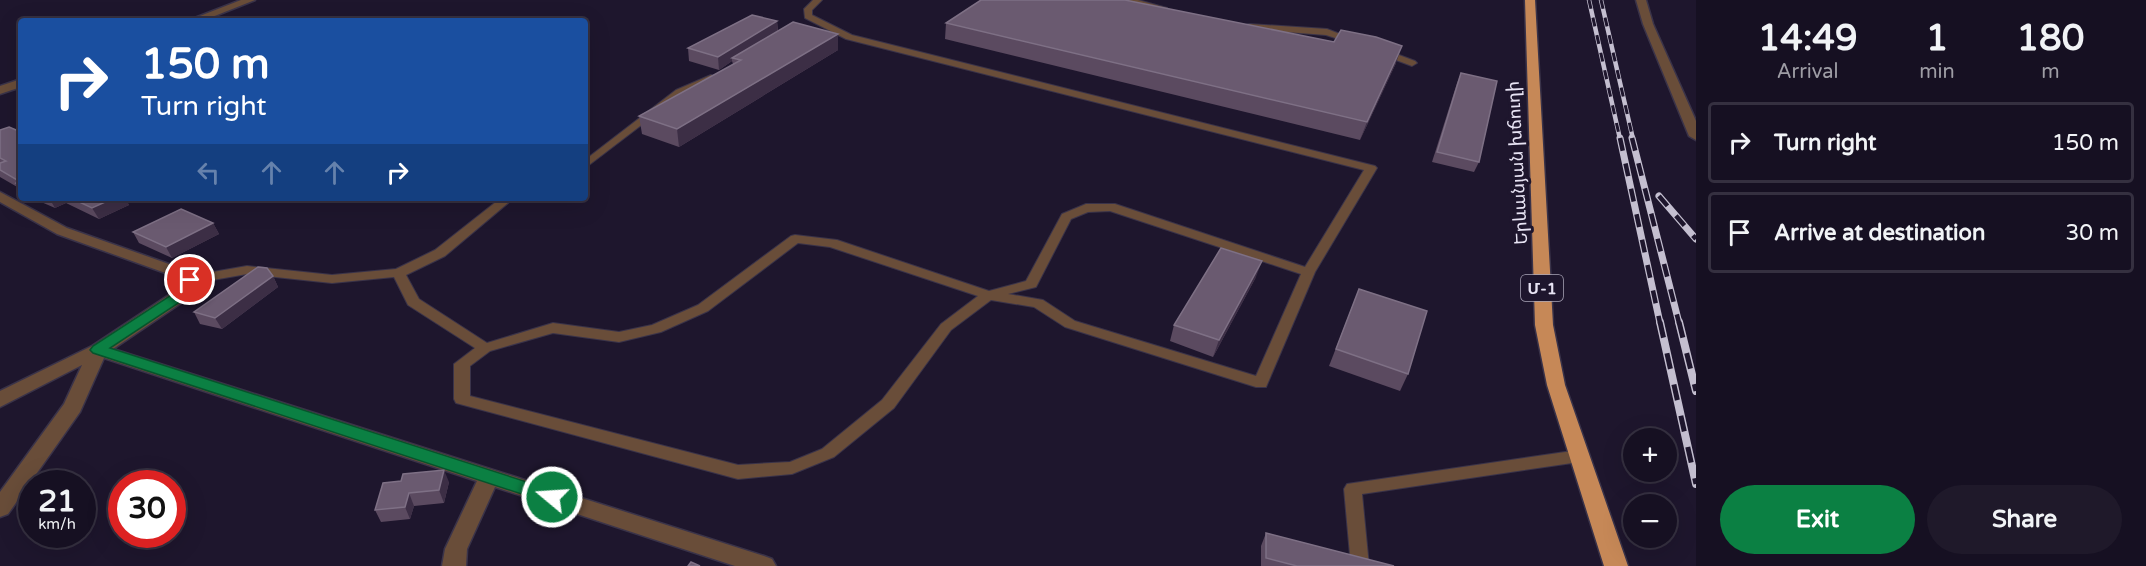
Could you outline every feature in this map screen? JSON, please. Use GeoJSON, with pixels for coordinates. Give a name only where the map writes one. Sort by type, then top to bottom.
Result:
{"type":"FeatureCollection","features":[{"type":"Feature","properties":{"kind":"highway","name":"Երևանյան խճուղի"},"geometry":{"type":"LineString","coordinates":[[1530,0],[1544,325],[1556,385],[1616,566]]}},
{"type":"Feature","properties":{"kind":"street"},"geometry":{"type":"LineString","coordinates":[[200,18],[250,0]]}},
{"type":"Feature","properties":{"kind":"street"},"geometry":{"type":"LineString","coordinates":[[1641,0],[1648,24],[1696,136]]}},
{"type":"Feature","properties":{"kind":"street"},"geometry":{"type":"LineString","coordinates":[[0,90],[18,84]]}},
{"type":"Feature","properties":{"kind":"street"},"geometry":{"type":"LineString","coordinates":[[0,400],[20,387],[98,350],[178,297],[190,280],[177,272],[62,231],[3,201]]}},
{"type":"Feature","properties":{"kind":"street"},"geometry":{"type":"LineString","coordinates":[[98,350],[764,566]]}},
{"type":"Feature","properties":{"kind":"street"},"geometry":{"type":"LineString","coordinates":[[0,508],[74,407],[98,350]]}},
{"type":"Feature","properties":{"kind":"street"},"geometry":{"type":"LineString","coordinates":[[454,566],[456,549],[489,477]]}},
{"type":"Feature","properties":{"kind":"lane"},"geometry":{"type":"LineString","coordinates":[[818,0],[808,9],[811,24],[849,37],[1371,168],[1308,272],[1261,382],[1070,324],[1038,303],[988,295],[832,243],[795,239],[703,308],[656,329],[619,337],[553,328],[484,348],[462,364],[462,399],[738,472],[792,468],[828,453],[888,404],[946,327],[988,295],[1031,284],[1066,217],[1086,208],[1111,207],[1308,272]]}},
{"type":"Feature","properties":{"kind":"lane"},"geometry":{"type":"LineString","coordinates":[[1127,0],[1173,10]]}},
{"type":"Feature","properties":{"kind":"lane"},"geometry":{"type":"LineString","coordinates":[[1243,26],[1328,32],[1363,45]]}},
{"type":"Feature","properties":{"kind":"lane"},"geometry":{"type":"LineString","coordinates":[[1372,48],[1412,63]]}},
{"type":"Feature","properties":{"kind":"lane"},"geometry":{"type":"LineString","coordinates":[[588,163],[679,92],[725,72]]}},
{"type":"Feature","properties":{"kind":"lane"},"geometry":{"type":"LineString","coordinates":[[190,280],[247,270],[332,279],[399,273],[440,253],[504,201]]}},
{"type":"Feature","properties":{"kind":"lane"},"geometry":{"type":"LineString","coordinates":[[399,273],[413,302],[484,348]]}},
{"type":"Feature","properties":{"kind":"lane"},"geometry":{"type":"LineString","coordinates":[[1360,566],[1353,489],[1579,456]]}},
{"type":"Feature","properties":{"kind":"building"},"geometry":{"type":"Polygon","coordinates":[[[981,0],[1125,0],[1334,42],[1341,30],[1376,37],[1402,46],[1367,122],[946,23],[981,0]]]}},
{"type":"Feature","properties":{"kind":"building"},"geometry":{"type":"Polygon","coordinates":[[[752,15],[777,21],[718,57],[688,48],[752,15]]]}},
{"type":"Feature","properties":{"kind":"building"},"geometry":{"type":"Polygon","coordinates":[[[793,22],[838,34],[677,129],[639,116],[741,60],[732,58],[793,22]]]}},
{"type":"Feature","properties":{"kind":"building"},"geometry":{"type":"Polygon","coordinates":[[[1461,73],[1497,81],[1479,162],[1437,152],[1461,73]]]}},
{"type":"Feature","properties":{"kind":"building"},"geometry":{"type":"Polygon","coordinates":[[[9,127],[18,131],[18,180],[0,170],[0,163],[6,161],[0,158],[0,130],[9,127]]]}},
{"type":"Feature","properties":{"kind":"building"},"geometry":{"type":"Polygon","coordinates":[[[77,201],[107,201],[92,208],[77,201]]]}},
{"type":"Feature","properties":{"kind":"building"},"geometry":{"type":"Polygon","coordinates":[[[181,209],[213,223],[166,247],[133,232],[181,209]]]}},
{"type":"Feature","properties":{"kind":"building"},"geometry":{"type":"Polygon","coordinates":[[[1221,248],[1262,261],[1219,340],[1174,325],[1221,248]]]}},
{"type":"Feature","properties":{"kind":"building"},"geometry":{"type":"Polygon","coordinates":[[[258,267],[267,268],[273,276],[215,318],[194,312],[258,267]]]}},
{"type":"Feature","properties":{"kind":"building"},"geometry":{"type":"Polygon","coordinates":[[[1359,289],[1427,311],[1408,374],[1336,349],[1359,289]]]}},
{"type":"Feature","properties":{"kind":"building"},"geometry":{"type":"Polygon","coordinates":[[[444,470],[439,490],[409,493],[405,507],[375,510],[383,483],[401,481],[403,474],[444,470]]]}},
{"type":"Feature","properties":{"kind":"building"},"geometry":{"type":"Polygon","coordinates":[[[1266,533],[1394,566],[1297,566],[1266,558],[1266,533]]]}},
{"type":"Feature","properties":{"kind":"building"},"geometry":{"type":"Polygon","coordinates":[[[691,562],[700,566],[688,566],[691,562]]]}},
{"type":"Feature","properties":{"kind":"railway"},"geometry":{"type":"LineString","coordinates":[[1589,0],[1620,139]]}},
{"type":"Feature","properties":{"kind":"railway"},"geometry":{"type":"LineString","coordinates":[[1601,0],[1633,139]]}},
{"type":"Feature","properties":{"kind":"railway"},"geometry":{"type":"LineString","coordinates":[[1620,138],[1660,323]]}},
{"type":"Feature","properties":{"kind":"railway"},"geometry":{"type":"LineString","coordinates":[[1632,138],[1679,323]]}},
{"type":"Feature","properties":{"kind":"railway"},"geometry":{"type":"LineString","coordinates":[[1659,196],[1696,239]]}},
{"type":"Feature","properties":{"kind":"railway"},"geometry":{"type":"LineString","coordinates":[[1660,322],[1696,484]]}},
{"type":"Feature","properties":{"kind":"railway"},"geometry":{"type":"LineString","coordinates":[[1679,322],[1696,391]]}},
{"type":"Feature","properties":{"kind":"route"},"geometry":{"type":"LineString","coordinates":[[190,280],[178,297],[98,350],[552,497]]}}]}
